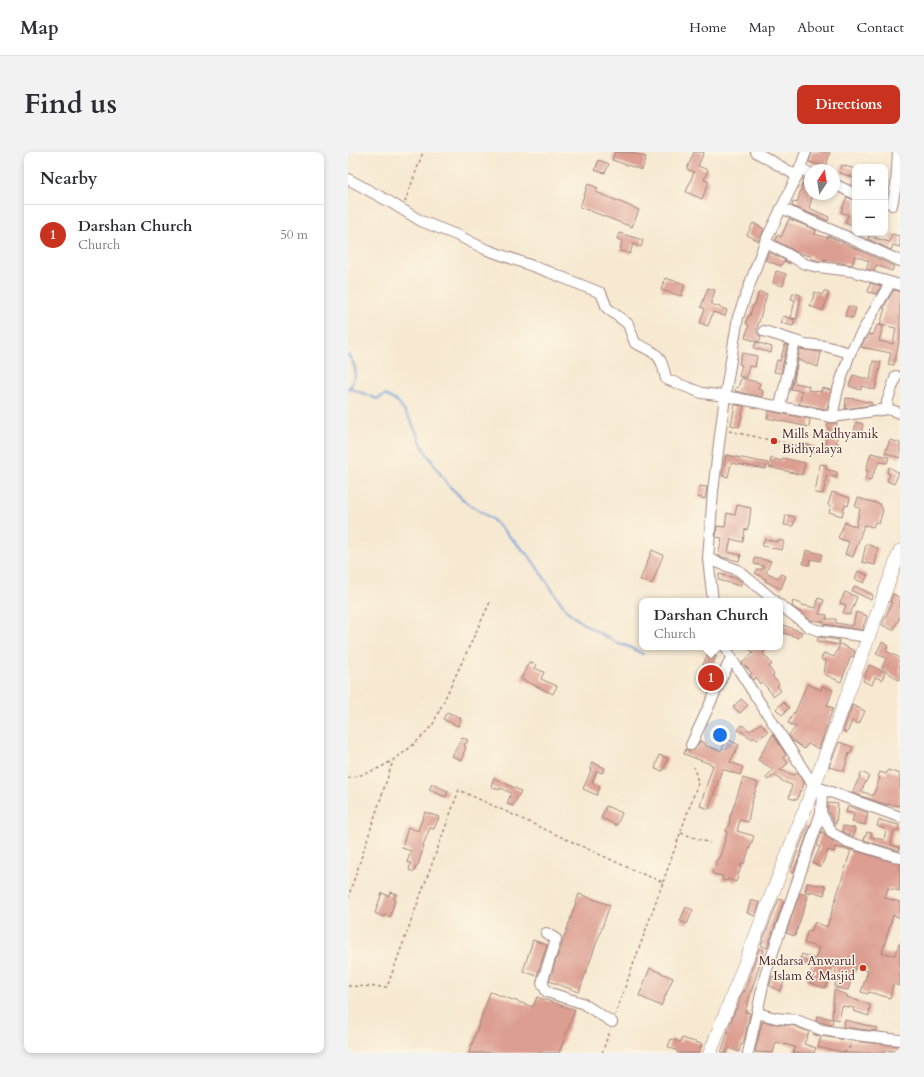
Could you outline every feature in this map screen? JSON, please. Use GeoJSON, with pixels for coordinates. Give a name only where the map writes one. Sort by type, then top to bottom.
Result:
{"type":"FeatureCollection","features":[{"type":"Feature","properties":{"kind":"main road"},"geometry":{"type":"LineString","coordinates":[[710,1053],[818,788],[868,637],[900,551]]}},
{"type":"Feature","properties":{"kind":"street"},"geometry":{"type":"LineString","coordinates":[[756,152],[799,172],[804,172]]}},
{"type":"Feature","properties":{"kind":"street"},"geometry":{"type":"LineString","coordinates":[[713,598],[708,559],[713,491],[725,396],[738,317],[765,242],[799,172],[806,152]]}},
{"type":"Feature","properties":{"kind":"street"},"geometry":{"type":"LineString","coordinates":[[892,205],[896,185],[898,152]]}},
{"type":"Feature","properties":{"kind":"street"},"geometry":{"type":"LineString","coordinates":[[348,179],[421,221],[458,236],[485,250],[549,272],[601,293],[607,308],[628,324],[635,343],[654,352],[662,361],[666,379],[702,393],[780,406],[832,417],[888,409],[900,413]]}},
{"type":"Feature","properties":{"kind":"street"},"geometry":{"type":"LineString","coordinates":[[840,187],[852,193]]}},
{"type":"Feature","properties":{"kind":"street"},"geometry":{"type":"LineString","coordinates":[[781,208],[900,261]]}},
{"type":"Feature","properties":{"kind":"street"},"geometry":{"type":"LineString","coordinates":[[765,242],[805,264],[851,271],[895,284],[850,353],[838,389],[832,417]]}},
{"type":"Feature","properties":{"kind":"street"},"geometry":{"type":"LineString","coordinates":[[764,331],[805,344],[825,346],[850,353]]}},
{"type":"Feature","properties":{"kind":"street"},"geometry":{"type":"LineString","coordinates":[[780,406],[795,341]]}},
{"type":"Feature","properties":{"kind":"street"},"geometry":{"type":"LineString","coordinates":[[888,409],[887,402],[896,376]]}},
{"type":"Feature","properties":{"kind":"street"},"geometry":{"type":"LineString","coordinates":[[708,559],[738,570],[771,598]]}},
{"type":"Feature","properties":{"kind":"street"},"geometry":{"type":"LineString","coordinates":[[783,607],[809,627],[817,630],[868,637]]}},
{"type":"Feature","properties":{"kind":"street"},"geometry":{"type":"LineString","coordinates":[[727,650],[731,658],[818,788],[821,813],[832,833],[848,842],[900,858]]}},
{"type":"Feature","properties":{"kind":"street"},"geometry":{"type":"LineString","coordinates":[[691,745],[731,658]]}},
{"type":"Feature","properties":{"kind":"street"},"geometry":{"type":"LineString","coordinates":[[818,788],[900,817]]}},
{"type":"Feature","properties":{"kind":"street"},"geometry":{"type":"LineString","coordinates":[[748,1053],[768,968],[821,813]]}},
{"type":"Feature","properties":{"kind":"street"},"geometry":{"type":"LineString","coordinates":[[546,933],[556,939],[542,983],[547,992],[582,1003],[612,1022]]}},
{"type":"Feature","properties":{"kind":"street"},"geometry":{"type":"LineString","coordinates":[[757,1013],[776,1018],[796,1020],[822,1030],[900,1040]]}},
{"type":"Feature","properties":{"kind":"path"},"geometry":{"type":"LineString","coordinates":[[402,209],[423,152]]}},
{"type":"Feature","properties":{"kind":"path"},"geometry":{"type":"LineString","coordinates":[[721,430],[798,446]]}},
{"type":"Feature","properties":{"kind":"path"},"geometry":{"type":"LineString","coordinates":[[348,778],[381,767],[393,760],[420,740],[434,724],[491,600]]}},
{"type":"Feature","properties":{"kind":"path"},"geometry":{"type":"LineString","coordinates":[[348,898],[393,760]]}},
{"type":"Feature","properties":{"kind":"path"},"geometry":{"type":"LineString","coordinates":[[602,1053],[698,783],[694,767]]}},
{"type":"Feature","properties":{"kind":"path"},"geometry":{"type":"LineString","coordinates":[[348,986],[387,987],[459,790],[640,873],[663,882]]}},
{"type":"Feature","properties":{"kind":"path"},"geometry":{"type":"LineString","coordinates":[[681,833],[710,843]]}},
{"type":"Feature","properties":{"kind":"building"},"geometry":{"type":"Polygon","coordinates":[[[615,152],[630,152],[646,157],[642,170],[612,160],[615,152]]]}},
{"type":"Feature","properties":{"kind":"building"},"geometry":{"type":"Polygon","coordinates":[[[694,152],[704,152],[698,166],[708,170],[704,180],[709,182],[702,199],[686,192],[694,172],[687,169],[694,152]]]}},
{"type":"Feature","properties":{"kind":"building"},"geometry":{"type":"Polygon","coordinates":[[[812,152],[830,152],[827,164],[816,164],[809,162],[812,152]]]}},
{"type":"Feature","properties":{"kind":"building"},"geometry":{"type":"Polygon","coordinates":[[[599,160],[609,164],[605,173],[595,170],[599,160]]]}},
{"type":"Feature","properties":{"kind":"building"},"geometry":{"type":"Polygon","coordinates":[[[842,165],[852,168],[852,177],[840,173],[842,165]]]}},
{"type":"Feature","properties":{"kind":"building"},"geometry":{"type":"Polygon","coordinates":[[[804,178],[804,200],[811,200],[809,208],[829,217],[828,221],[792,206],[793,202],[797,203],[804,178]]]}},
{"type":"Feature","properties":{"kind":"building"},"geometry":{"type":"Polygon","coordinates":[[[588,184],[598,188],[596,192],[639,210],[632,227],[580,207],[588,184]]]}},
{"type":"Feature","properties":{"kind":"building"},"geometry":{"type":"Polygon","coordinates":[[[847,197],[852,199],[852,225],[845,223],[848,215],[841,212],[847,197]]]}},
{"type":"Feature","properties":{"kind":"building"},"geometry":{"type":"Polygon","coordinates":[[[789,219],[816,230],[815,234],[827,238],[828,236],[894,266],[892,271],[876,265],[874,271],[866,269],[869,261],[855,256],[852,265],[824,259],[824,261],[819,261],[811,258],[811,256],[798,253],[775,240],[778,235],[781,237],[789,219]]]}},
{"type":"Feature","properties":{"kind":"building"},"geometry":{"type":"Polygon","coordinates":[[[753,223],[764,229],[759,241],[747,235],[753,223]]]}},
{"type":"Feature","properties":{"kind":"building"},"geometry":{"type":"Polygon","coordinates":[[[619,233],[643,240],[641,247],[633,244],[630,254],[620,251],[622,241],[617,239],[619,233]]]}},
{"type":"Feature","properties":{"kind":"building"},"geometry":{"type":"Polygon","coordinates":[[[892,234],[900,236],[900,247],[893,245],[891,250],[868,239],[869,236],[876,236],[875,238],[889,242],[892,234]]]}},
{"type":"Feature","properties":{"kind":"building"},"geometry":{"type":"Polygon","coordinates":[[[769,252],[790,264],[784,261],[781,266],[765,260],[769,252]]]}},
{"type":"Feature","properties":{"kind":"building"},"geometry":{"type":"Polygon","coordinates":[[[776,271],[786,274],[783,286],[773,283],[776,271]]]}},
{"type":"Feature","properties":{"kind":"building"},"geometry":{"type":"Polygon","coordinates":[[[665,278],[685,284],[681,296],[661,290],[665,278]]]}},
{"type":"Feature","properties":{"kind":"building"},"geometry":{"type":"Polygon","coordinates":[[[870,283],[881,286],[876,294],[868,292],[870,283]]]}},
{"type":"Feature","properties":{"kind":"building"},"geometry":{"type":"Polygon","coordinates":[[[708,288],[715,290],[711,304],[727,310],[725,316],[713,312],[708,326],[700,323],[705,309],[701,307],[708,288]]]}},
{"type":"Feature","properties":{"kind":"building"},"geometry":{"type":"Polygon","coordinates":[[[894,290],[900,291],[900,337],[894,365],[888,364],[891,353],[861,347],[869,334],[873,335],[877,325],[883,326],[879,341],[893,344],[896,328],[880,325],[885,308],[883,308],[894,290]]]}},
{"type":"Feature","properties":{"kind":"building"},"geometry":{"type":"Polygon","coordinates":[[[824,291],[829,293],[823,311],[810,306],[815,292],[822,295],[824,291]]]}},
{"type":"Feature","properties":{"kind":"building"},"geometry":{"type":"Polygon","coordinates":[[[759,292],[767,294],[756,332],[761,337],[759,342],[745,338],[749,325],[746,324],[748,316],[750,316],[759,292]]]}},
{"type":"Feature","properties":{"kind":"building"},"geometry":{"type":"Polygon","coordinates":[[[793,293],[801,295],[797,319],[791,318],[795,300],[791,299],[793,293]]]}},
{"type":"Feature","properties":{"kind":"building"},"geometry":{"type":"Polygon","coordinates":[[[848,306],[856,308],[853,318],[845,316],[848,306]]]}},
{"type":"Feature","properties":{"kind":"building"},"geometry":{"type":"Polygon","coordinates":[[[783,316],[795,320],[793,326],[781,323],[783,316]]]}},
{"type":"Feature","properties":{"kind":"building"},"geometry":{"type":"Polygon","coordinates":[[[756,342],[772,347],[771,353],[754,348],[756,342]]]}},
{"type":"Feature","properties":{"kind":"building"},"geometry":{"type":"Polygon","coordinates":[[[785,344],[787,345],[781,373],[774,372],[777,360],[780,361],[785,344]]]}},
{"type":"Feature","properties":{"kind":"building"},"geometry":{"type":"Polygon","coordinates":[[[800,349],[821,352],[818,367],[798,360],[794,381],[795,383],[809,386],[808,390],[821,392],[822,388],[831,390],[827,409],[798,404],[800,403],[802,391],[791,389],[800,349]]]}},
{"type":"Feature","properties":{"kind":"building"},"geometry":{"type":"Polygon","coordinates":[[[742,353],[757,356],[755,367],[749,366],[746,378],[739,376],[742,365],[739,364],[742,353]]]}},
{"type":"Feature","properties":{"kind":"building"},"geometry":{"type":"Polygon","coordinates":[[[873,361],[881,362],[875,390],[862,386],[861,390],[849,386],[853,375],[870,380],[873,361]]]}},
{"type":"Feature","properties":{"kind":"building"},"geometry":{"type":"Polygon","coordinates":[[[741,378],[760,383],[758,389],[763,391],[762,397],[735,391],[736,387],[738,388],[741,378]]]}},
{"type":"Feature","properties":{"kind":"building"},"geometry":{"type":"Polygon","coordinates":[[[846,398],[872,403],[872,405],[845,409],[846,398]]]}},
{"type":"Feature","properties":{"kind":"building"},"geometry":{"type":"Polygon","coordinates":[[[735,405],[744,406],[739,427],[731,425],[735,405]]]}},
{"type":"Feature","properties":{"kind":"building"},"geometry":{"type":"Polygon","coordinates":[[[769,411],[810,419],[809,427],[767,418],[769,411]]]}},
{"type":"Feature","properties":{"kind":"building"},"geometry":{"type":"Polygon","coordinates":[[[856,422],[863,424],[861,436],[854,434],[856,422]]]}},
{"type":"Feature","properties":{"kind":"building"},"geometry":{"type":"Polygon","coordinates":[[[828,423],[837,423],[835,433],[838,434],[836,443],[839,444],[838,451],[830,449],[829,451],[824,450],[829,428],[827,427],[828,423]]]}},
{"type":"Feature","properties":{"kind":"building"},"geometry":{"type":"Polygon","coordinates":[[[890,440],[900,443],[900,458],[885,453],[890,440]]]}},
{"type":"Feature","properties":{"kind":"building"},"geometry":{"type":"Polygon","coordinates":[[[804,444],[816,447],[815,453],[803,451],[804,444]]]}},
{"type":"Feature","properties":{"kind":"building"},"geometry":{"type":"Polygon","coordinates":[[[871,453],[889,457],[887,463],[879,462],[870,481],[865,479],[871,453]]]}},
{"type":"Feature","properties":{"kind":"building"},"geometry":{"type":"Polygon","coordinates":[[[726,455],[768,463],[766,469],[731,463],[728,477],[722,476],[726,455]]]}},
{"type":"Feature","properties":{"kind":"building"},"geometry":{"type":"Polygon","coordinates":[[[771,458],[782,461],[783,458],[805,463],[802,475],[769,467],[771,458]]]}},
{"type":"Feature","properties":{"kind":"building"},"geometry":{"type":"Polygon","coordinates":[[[820,464],[826,465],[826,469],[837,472],[836,478],[827,475],[823,494],[815,493],[820,464]]]}},
{"type":"Feature","properties":{"kind":"building"},"geometry":{"type":"Polygon","coordinates":[[[889,467],[899,473],[894,484],[887,481],[890,474],[887,473],[889,467]]]}},
{"type":"Feature","properties":{"kind":"building"},"geometry":{"type":"Polygon","coordinates":[[[700,486],[707,487],[705,499],[698,497],[700,486]]]}},
{"type":"Feature","properties":{"kind":"building"},"geometry":{"type":"Polygon","coordinates":[[[832,492],[850,498],[848,506],[845,505],[842,516],[829,512],[831,506],[828,505],[832,492]]]}},
{"type":"Feature","properties":{"kind":"building"},"geometry":{"type":"Polygon","coordinates":[[[858,498],[880,504],[883,510],[879,524],[875,522],[873,527],[864,525],[853,557],[845,554],[849,542],[838,538],[845,522],[856,527],[860,508],[855,507],[858,498]]]}},
{"type":"Feature","properties":{"kind":"building"},"geometry":{"type":"Polygon","coordinates":[[[737,505],[751,508],[749,523],[747,530],[745,529],[743,542],[731,539],[728,552],[741,555],[739,561],[718,556],[722,538],[716,537],[717,526],[725,527],[727,513],[735,515],[737,505]]]}},
{"type":"Feature","properties":{"kind":"building"},"geometry":{"type":"Polygon","coordinates":[[[786,515],[795,517],[793,526],[784,525],[786,515]]]}},
{"type":"Feature","properties":{"kind":"building"},"geometry":{"type":"Polygon","coordinates":[[[765,539],[777,542],[777,540],[784,541],[782,550],[762,546],[765,539]]]}},
{"type":"Feature","properties":{"kind":"building"},"geometry":{"type":"Polygon","coordinates":[[[866,544],[878,548],[875,565],[862,562],[866,544]]]}},
{"type":"Feature","properties":{"kind":"building"},"geometry":{"type":"Polygon","coordinates":[[[652,550],[663,555],[652,584],[640,580],[652,550]]]}},
{"type":"Feature","properties":{"kind":"building"},"geometry":{"type":"Polygon","coordinates":[[[806,550],[822,554],[820,561],[811,559],[809,565],[803,564],[806,550]]]}},
{"type":"Feature","properties":{"kind":"building"},"geometry":{"type":"Polygon","coordinates":[[[755,558],[771,561],[766,572],[778,578],[781,574],[786,576],[781,589],[765,581],[766,579],[755,573],[758,569],[763,569],[763,566],[754,564],[755,558]]]}},
{"type":"Feature","properties":{"kind":"building"},"geometry":{"type":"Polygon","coordinates":[[[858,571],[868,575],[864,583],[855,579],[858,571]]]}},
{"type":"Feature","properties":{"kind":"building"},"geometry":{"type":"Polygon","coordinates":[[[719,574],[737,578],[742,582],[740,586],[719,580],[719,574]]]}},
{"type":"Feature","properties":{"kind":"building"},"geometry":{"type":"Polygon","coordinates":[[[855,586],[873,595],[871,600],[852,591],[855,586]]]}},
{"type":"Feature","properties":{"kind":"building"},"geometry":{"type":"Polygon","coordinates":[[[845,592],[857,597],[850,615],[843,613],[846,605],[840,603],[845,592]]]}},
{"type":"Feature","properties":{"kind":"building"},"geometry":{"type":"Polygon","coordinates":[[[893,594],[900,598],[900,617],[893,630],[882,625],[892,602],[890,602],[893,594]]]}},
{"type":"Feature","properties":{"kind":"building"},"geometry":{"type":"Polygon","coordinates":[[[818,598],[824,600],[819,614],[827,615],[826,619],[836,619],[836,623],[853,626],[856,612],[867,616],[863,630],[812,621],[792,606],[793,601],[802,605],[816,608],[818,598]]]}},
{"type":"Feature","properties":{"kind":"building"},"geometry":{"type":"Polygon","coordinates":[[[783,625],[802,632],[799,638],[783,633],[783,625]]]}},
{"type":"Feature","properties":{"kind":"building"},"geometry":{"type":"Polygon","coordinates":[[[818,637],[839,640],[838,645],[817,641],[818,637]]]}},
{"type":"Feature","properties":{"kind":"building"},"geometry":{"type":"Polygon","coordinates":[[[882,642],[888,646],[886,651],[900,658],[900,681],[882,668],[886,658],[876,654],[882,642]]]}},
{"type":"Feature","properties":{"kind":"building"},"geometry":{"type":"Polygon","coordinates":[[[840,644],[855,651],[853,657],[851,656],[841,682],[824,674],[826,661],[821,659],[824,653],[834,657],[840,644]]]}},
{"type":"Feature","properties":{"kind":"building"},"geometry":{"type":"Polygon","coordinates":[[[750,650],[766,650],[763,653],[772,664],[769,667],[774,675],[772,676],[779,684],[777,686],[781,691],[774,696],[762,682],[760,684],[756,677],[753,680],[750,675],[752,673],[742,663],[753,653],[750,650]]]}},
{"type":"Feature","properties":{"kind":"building"},"geometry":{"type":"Polygon","coordinates":[[[708,653],[716,656],[711,668],[703,665],[708,653]]]}},
{"type":"Feature","properties":{"kind":"building"},"geometry":{"type":"Polygon","coordinates":[[[529,662],[536,665],[534,668],[544,672],[541,679],[557,686],[553,694],[521,679],[529,662]]]}},
{"type":"Feature","properties":{"kind":"building"},"geometry":{"type":"Polygon","coordinates":[[[869,665],[885,672],[882,680],[875,677],[872,685],[863,681],[869,665]]]}},
{"type":"Feature","properties":{"kind":"building"},"geometry":{"type":"Polygon","coordinates":[[[807,684],[821,690],[822,686],[833,690],[827,706],[833,708],[819,749],[808,744],[804,749],[794,741],[793,742],[789,735],[796,727],[788,723],[794,712],[795,713],[807,684]]]}},
{"type":"Feature","properties":{"kind":"building"},"geometry":{"type":"Polygon","coordinates":[[[741,699],[748,705],[740,713],[733,707],[741,699]]]}},
{"type":"Feature","properties":{"kind":"building"},"geometry":{"type":"Polygon","coordinates":[[[783,702],[789,708],[782,715],[776,709],[783,702]]]}},
{"type":"Feature","properties":{"kind":"building"},"geometry":{"type":"Polygon","coordinates":[[[852,705],[865,711],[859,724],[852,721],[847,733],[843,731],[852,705]]]}},
{"type":"Feature","properties":{"kind":"building"},"geometry":{"type":"Polygon","coordinates":[[[447,712],[461,718],[458,726],[443,719],[447,712]]]}},
{"type":"Feature","properties":{"kind":"building"},"geometry":{"type":"Polygon","coordinates":[[[761,723],[768,732],[757,740],[754,737],[753,739],[738,730],[742,725],[750,731],[761,723]]]}},
{"type":"Feature","properties":{"kind":"building"},"geometry":{"type":"Polygon","coordinates":[[[773,734],[786,755],[783,757],[788,763],[780,770],[794,775],[797,772],[804,783],[797,800],[789,798],[792,785],[784,782],[774,775],[768,780],[766,778],[773,769],[758,760],[773,734]]]}},
{"type":"Feature","properties":{"kind":"building"},"geometry":{"type":"Polygon","coordinates":[[[462,737],[468,740],[464,746],[466,747],[461,760],[452,756],[462,737]]]}},
{"type":"Feature","properties":{"kind":"building"},"geometry":{"type":"Polygon","coordinates":[[[727,739],[739,745],[730,762],[743,767],[740,775],[722,769],[709,809],[700,806],[713,765],[684,754],[686,749],[689,751],[694,750],[700,741],[706,744],[706,746],[721,751],[727,739]]]}},
{"type":"Feature","properties":{"kind":"building"},"geometry":{"type":"Polygon","coordinates":[[[839,742],[853,747],[850,754],[849,753],[844,771],[829,767],[839,742]]]}},
{"type":"Feature","properties":{"kind":"building"},"geometry":{"type":"Polygon","coordinates":[[[659,755],[668,758],[663,771],[655,769],[659,755]]]}},
{"type":"Feature","properties":{"kind":"building"},"geometry":{"type":"Polygon","coordinates":[[[592,762],[605,768],[602,773],[597,771],[592,783],[600,787],[597,795],[583,789],[592,768],[590,768],[592,762]]]}},
{"type":"Feature","properties":{"kind":"building"},"geometry":{"type":"Polygon","coordinates":[[[888,770],[900,774],[900,806],[887,805],[852,793],[862,772],[869,776],[861,791],[873,796],[880,778],[878,777],[880,772],[886,774],[888,770]]]}},
{"type":"Feature","properties":{"kind":"building"},"geometry":{"type":"Polygon","coordinates":[[[494,778],[521,791],[513,806],[507,804],[511,793],[491,786],[494,778]]]}},
{"type":"Feature","properties":{"kind":"building"},"geometry":{"type":"Polygon","coordinates":[[[743,778],[758,783],[751,805],[748,822],[740,820],[737,831],[754,836],[744,864],[742,863],[736,882],[728,879],[727,881],[722,880],[723,876],[713,874],[712,870],[716,866],[716,861],[722,850],[727,833],[726,830],[729,826],[730,817],[743,778]]]}},
{"type":"Feature","properties":{"kind":"building"},"geometry":{"type":"Polygon","coordinates":[[[432,784],[448,791],[446,797],[429,790],[432,784]]]}},
{"type":"Feature","properties":{"kind":"building"},"geometry":{"type":"Polygon","coordinates":[[[828,803],[838,804],[836,824],[828,811],[828,803]]]}},
{"type":"Feature","properties":{"kind":"building"},"geometry":{"type":"Polygon","coordinates":[[[606,806],[622,813],[617,825],[601,818],[606,806]]]}},
{"type":"Feature","properties":{"kind":"building"},"geometry":{"type":"Polygon","coordinates":[[[848,806],[868,813],[865,825],[852,822],[854,814],[846,812],[848,806]]]}},
{"type":"Feature","properties":{"kind":"building"},"geometry":{"type":"Polygon","coordinates":[[[425,812],[439,817],[434,829],[430,828],[423,845],[424,846],[418,865],[414,872],[409,870],[411,863],[407,862],[411,851],[402,848],[408,827],[418,831],[425,812]]]}},
{"type":"Feature","properties":{"kind":"building"},"geometry":{"type":"Polygon","coordinates":[[[879,820],[899,825],[898,831],[894,830],[891,844],[899,847],[899,851],[864,840],[867,832],[872,833],[871,837],[884,840],[886,829],[877,826],[879,820]]]}},
{"type":"Feature","properties":{"kind":"building"},"geometry":{"type":"Polygon","coordinates":[[[808,825],[810,826],[794,873],[790,871],[808,825]]]}},
{"type":"Feature","properties":{"kind":"building"},"geometry":{"type":"Polygon","coordinates":[[[843,826],[855,828],[853,837],[842,831],[843,826]]]}},
{"type":"Feature","properties":{"kind":"building"},"geometry":{"type":"Polygon","coordinates":[[[822,831],[829,839],[845,848],[900,864],[900,891],[888,888],[885,898],[900,902],[900,918],[893,915],[882,953],[895,955],[900,944],[900,986],[893,984],[890,998],[869,992],[868,994],[861,992],[868,971],[855,968],[848,990],[835,988],[836,966],[832,965],[825,988],[807,982],[814,964],[800,959],[802,954],[815,959],[819,948],[804,943],[808,930],[811,931],[815,922],[827,927],[851,850],[835,847],[834,852],[828,850],[821,867],[813,863],[820,847],[817,846],[822,831]]]}},
{"type":"Feature","properties":{"kind":"building"},"geometry":{"type":"Polygon","coordinates":[[[807,883],[826,886],[824,895],[811,891],[811,893],[805,892],[807,883]]]}},
{"type":"Feature","properties":{"kind":"building"},"geometry":{"type":"Polygon","coordinates":[[[390,892],[396,894],[395,900],[390,917],[384,915],[383,917],[375,913],[382,893],[389,896],[390,892]]]}},
{"type":"Feature","properties":{"kind":"building"},"geometry":{"type":"Polygon","coordinates":[[[800,893],[808,896],[795,936],[786,933],[800,893]]]}},
{"type":"Feature","properties":{"kind":"building"},"geometry":{"type":"Polygon","coordinates":[[[579,894],[610,905],[579,992],[549,981],[579,894]]]}},
{"type":"Feature","properties":{"kind":"building"},"geometry":{"type":"Polygon","coordinates":[[[779,899],[784,901],[767,948],[761,945],[779,899]]]}},
{"type":"Feature","properties":{"kind":"building"},"geometry":{"type":"Polygon","coordinates":[[[751,900],[760,903],[755,916],[747,913],[751,900]]]}},
{"type":"Feature","properties":{"kind":"building"},"geometry":{"type":"Polygon","coordinates":[[[686,907],[693,910],[687,924],[680,921],[686,907]]]}},
{"type":"Feature","properties":{"kind":"building"},"geometry":{"type":"Polygon","coordinates":[[[533,940],[547,945],[537,976],[523,971],[533,940]]]}},
{"type":"Feature","properties":{"kind":"building"},"geometry":{"type":"Polygon","coordinates":[[[759,948],[764,950],[745,1012],[750,1013],[744,1040],[742,1045],[741,1044],[739,1052],[729,1048],[727,1053],[721,1053],[732,1018],[737,1009],[742,992],[744,992],[759,948]]]}},
{"type":"Feature","properties":{"kind":"building"},"geometry":{"type":"Polygon","coordinates":[[[650,968],[673,978],[661,1006],[639,996],[650,968]]]}},
{"type":"Feature","properties":{"kind":"building"},"geometry":{"type":"Polygon","coordinates":[[[772,976],[784,982],[780,991],[770,986],[772,976]]]}},
{"type":"Feature","properties":{"kind":"building"},"geometry":{"type":"Polygon","coordinates":[[[834,990],[847,995],[847,997],[870,1005],[869,1016],[853,1011],[854,1008],[842,1006],[839,1020],[832,1018],[834,990]]]}},
{"type":"Feature","properties":{"kind":"building"},"geometry":{"type":"Polygon","coordinates":[[[490,992],[533,1007],[537,997],[575,1010],[559,1053],[469,1053],[490,992]]]}},
{"type":"Feature","properties":{"kind":"building"},"geometry":{"type":"Polygon","coordinates":[[[817,1016],[833,1019],[832,1025],[816,1021],[817,1016]]]}},
{"type":"Feature","properties":{"kind":"building"},"geometry":{"type":"Polygon","coordinates":[[[845,1020],[877,1028],[877,1031],[843,1027],[845,1020]]]}},
{"type":"Feature","properties":{"kind":"building"},"geometry":{"type":"Polygon","coordinates":[[[762,1022],[794,1026],[809,1032],[804,1044],[816,1048],[814,1053],[793,1053],[795,1047],[776,1042],[773,1053],[755,1052],[762,1022]]]}},
{"type":"Feature","properties":{"kind":"building"},"geometry":{"type":"Polygon","coordinates":[[[813,1034],[853,1041],[900,1046],[900,1052],[885,1050],[885,1053],[847,1053],[822,1048],[818,1047],[821,1037],[813,1034]]]}},
{"type":"Feature","properties":{"kind":"building"},"geometry":{"type":"Polygon","coordinates":[[[682,1038],[702,1044],[699,1053],[677,1053],[678,1051],[668,1047],[671,1039],[681,1042],[682,1038]]]}},
{"type":"Feature","properties":{"kind":"waterway"},"geometry":{"type":"LineString","coordinates":[[348,156],[349,152]]}},
{"type":"Feature","properties":{"kind":"waterway"},"geometry":{"type":"LineString","coordinates":[[348,355],[355,367],[355,375],[350,388],[348,388]]}},
{"type":"Feature","properties":{"kind":"waterway"},"geometry":{"type":"LineString","coordinates":[[350,388],[377,399],[385,395],[398,402],[411,421],[425,451],[448,485],[467,503],[492,519],[530,557],[566,610],[582,623],[619,644],[627,646],[643,654]]}},
{"type":"Feature","properties":{"kind":"place","name":"Mills Madhyamik Bidhyalaya"},"geometry":{"type":"Point","coordinates":[774,441]}},
{"type":"Feature","properties":{"kind":"place","name":"Darshan Church"},"geometry":{"type":"Point","coordinates":[711,678]}},
{"type":"Feature","properties":{"kind":"place","name":"Madarsa Anwarul Islam & Masjid"},"geometry":{"type":"Point","coordinates":[863,968]}}]}
